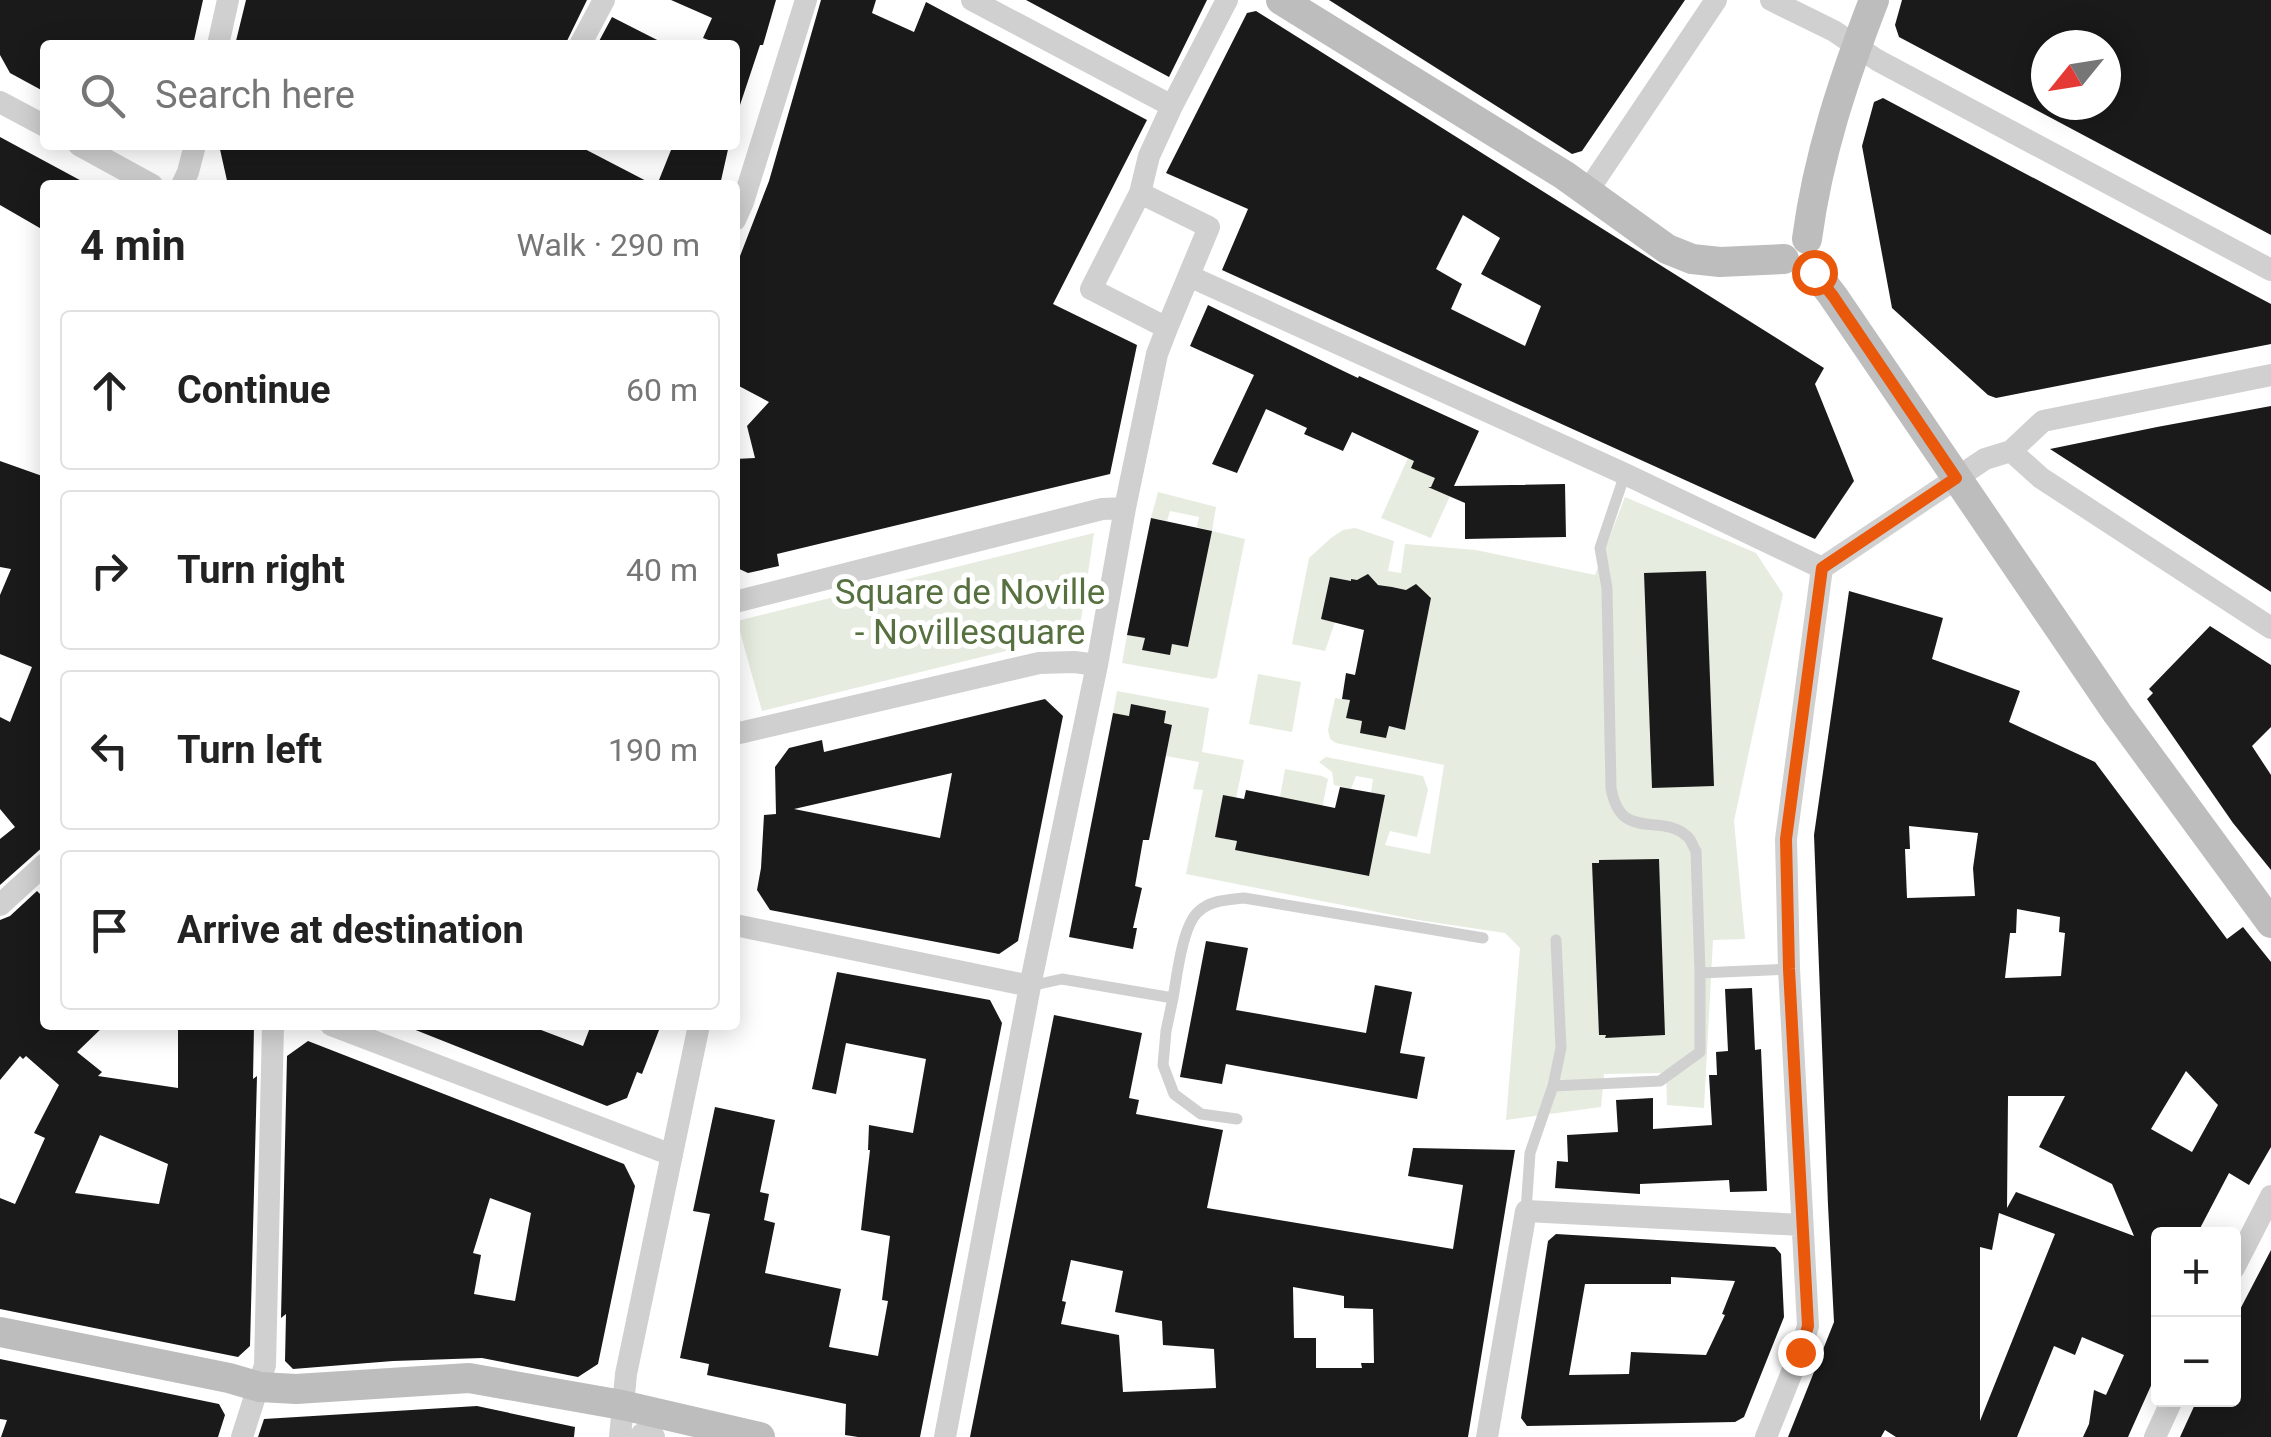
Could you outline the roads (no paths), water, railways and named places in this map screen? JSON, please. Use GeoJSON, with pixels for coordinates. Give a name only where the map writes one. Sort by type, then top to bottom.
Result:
{"type":"FeatureCollection","features":[{"type":"Feature","properties":{"kind":"street"},"geometry":{"type":"LineString","coordinates":[[219,40],[228,0]]}},
{"type":"Feature","properties":{"kind":"street"},"geometry":{"type":"LineString","coordinates":[[583,40],[604,0]]}},
{"type":"Feature","properties":{"kind":"street"},"geometry":{"type":"LineString","coordinates":[[740,209],[806,0]]}},
{"type":"Feature","properties":{"kind":"street"},"geometry":{"type":"LineString","coordinates":[[972,0],[1172,106]]}},
{"type":"Feature","properties":{"kind":"street"},"geometry":{"type":"LineString","coordinates":[[1167,328],[1091,289],[1140,193],[1149,156],[1172,106],[1227,0]]}},
{"type":"Feature","properties":{"kind":"street"},"geometry":{"type":"LineString","coordinates":[[1281,0],[1506,138],[1666,249],[1692,259],[1720,262],[1795,249],[1813,241],[1820,253],[1814,272],[2116,713],[2267,911]]}},
{"type":"Feature","properties":{"kind":"street"},"geometry":{"type":"LineString","coordinates":[[1588,192],[1626,142],[1702,28],[1716,0]]}},
{"type":"Feature","properties":{"kind":"street"},"geometry":{"type":"LineString","coordinates":[[1772,0],[2271,270]]}},
{"type":"Feature","properties":{"kind":"street"},"geometry":{"type":"LineString","coordinates":[[1795,249],[1842,84],[1874,0]]}},
{"type":"Feature","properties":{"kind":"street"},"geometry":{"type":"LineString","coordinates":[[0,102],[40,123]]}},
{"type":"Feature","properties":{"kind":"street"},"geometry":{"type":"LineString","coordinates":[[88,150],[143,180]]}},
{"type":"Feature","properties":{"kind":"street"},"geometry":{"type":"LineString","coordinates":[[184,180],[193,150]]}},
{"type":"Feature","properties":{"kind":"street"},"geometry":{"type":"LineString","coordinates":[[944,1437],[1030,986],[1158,354],[1209,228],[1140,193]]}},
{"type":"Feature","properties":{"kind":"street"},"geometry":{"type":"LineString","coordinates":[[1189,276],[1822,568]]}},
{"type":"Feature","properties":{"kind":"street"},"geometry":{"type":"LineString","coordinates":[[1766,1437],[1808,1326],[1786,839],[1822,568],[1985,459],[2012,451],[2042,421],[2271,375]]}},
{"type":"Feature","properties":{"kind":"street"},"geometry":{"type":"LineString","coordinates":[[2012,451],[2041,478],[2271,628]]}},
{"type":"Feature","properties":{"kind":"street"},"geometry":{"type":"LineString","coordinates":[[740,601],[1102,509],[1125,508]]}},
{"type":"Feature","properties":{"kind":"street"},"geometry":{"type":"LineString","coordinates":[[740,733],[1038,662],[1097,666]]}},
{"type":"Feature","properties":{"kind":"street"},"geometry":{"type":"LineString","coordinates":[[0,905],[40,869]]}},
{"type":"Feature","properties":{"kind":"street"},"geometry":{"type":"LineString","coordinates":[[740,926],[1030,986]]}},
{"type":"Feature","properties":{"kind":"street"},"geometry":{"type":"LineString","coordinates":[[242,1437],[265,1365],[273,1030]]}},
{"type":"Feature","properties":{"kind":"street"},"geometry":{"type":"LineString","coordinates":[[344,1030],[672,1155]]}},
{"type":"Feature","properties":{"kind":"street"},"geometry":{"type":"LineString","coordinates":[[643,1436],[622,1405],[626,1374],[698,1030]]}},
{"type":"Feature","properties":{"kind":"street"},"geometry":{"type":"LineString","coordinates":[[2241,1254],[2271,1196]]}},
{"type":"Feature","properties":{"kind":"street"},"geometry":{"type":"LineString","coordinates":[[1487,1437],[1526,1211],[1802,1225]]}},
{"type":"Feature","properties":{"kind":"street"},"geometry":{"type":"LineString","coordinates":[[0,1332],[260,1387],[470,1378],[622,1405],[760,1437]]}},
{"type":"Feature","properties":{"kind":"street"},"geometry":{"type":"LineString","coordinates":[[2155,1437],[2169,1407]]}},
{"type":"Feature","properties":{"kind":"lane"},"geometry":{"type":"LineString","coordinates":[[1553,1086],[1660,1082],[1700,1052],[1696,852],[1688,836],[1629,820],[1615,808],[1611,788],[1607,588],[1600,548],[1625,474]]}},
{"type":"Feature","properties":{"kind":"lane"},"geometry":{"type":"LineString","coordinates":[[1238,1119],[1201,1114],[1174,1094],[1163,1065],[1166,1030],[1190,921],[1199,910],[1217,901],[1244,898],[1482,938]]}},
{"type":"Feature","properties":{"kind":"lane"},"geometry":{"type":"LineString","coordinates":[[1526,1211],[1530,1153],[1553,1086],[1561,1048],[1556,940]]}},
{"type":"Feature","properties":{"kind":"lane"},"geometry":{"type":"LineString","coordinates":[[1700,972],[1789,969]]}},
{"type":"Feature","properties":{"kind":"lane"},"geometry":{"type":"LineString","coordinates":[[1030,986],[1062,978],[1173,998]]}},
{"type":"Feature","properties":{"kind":"park label","name":"Square de Noville - Novillesquare"},"geometry":{"type":"Point","coordinates":[970,612]}}]}
